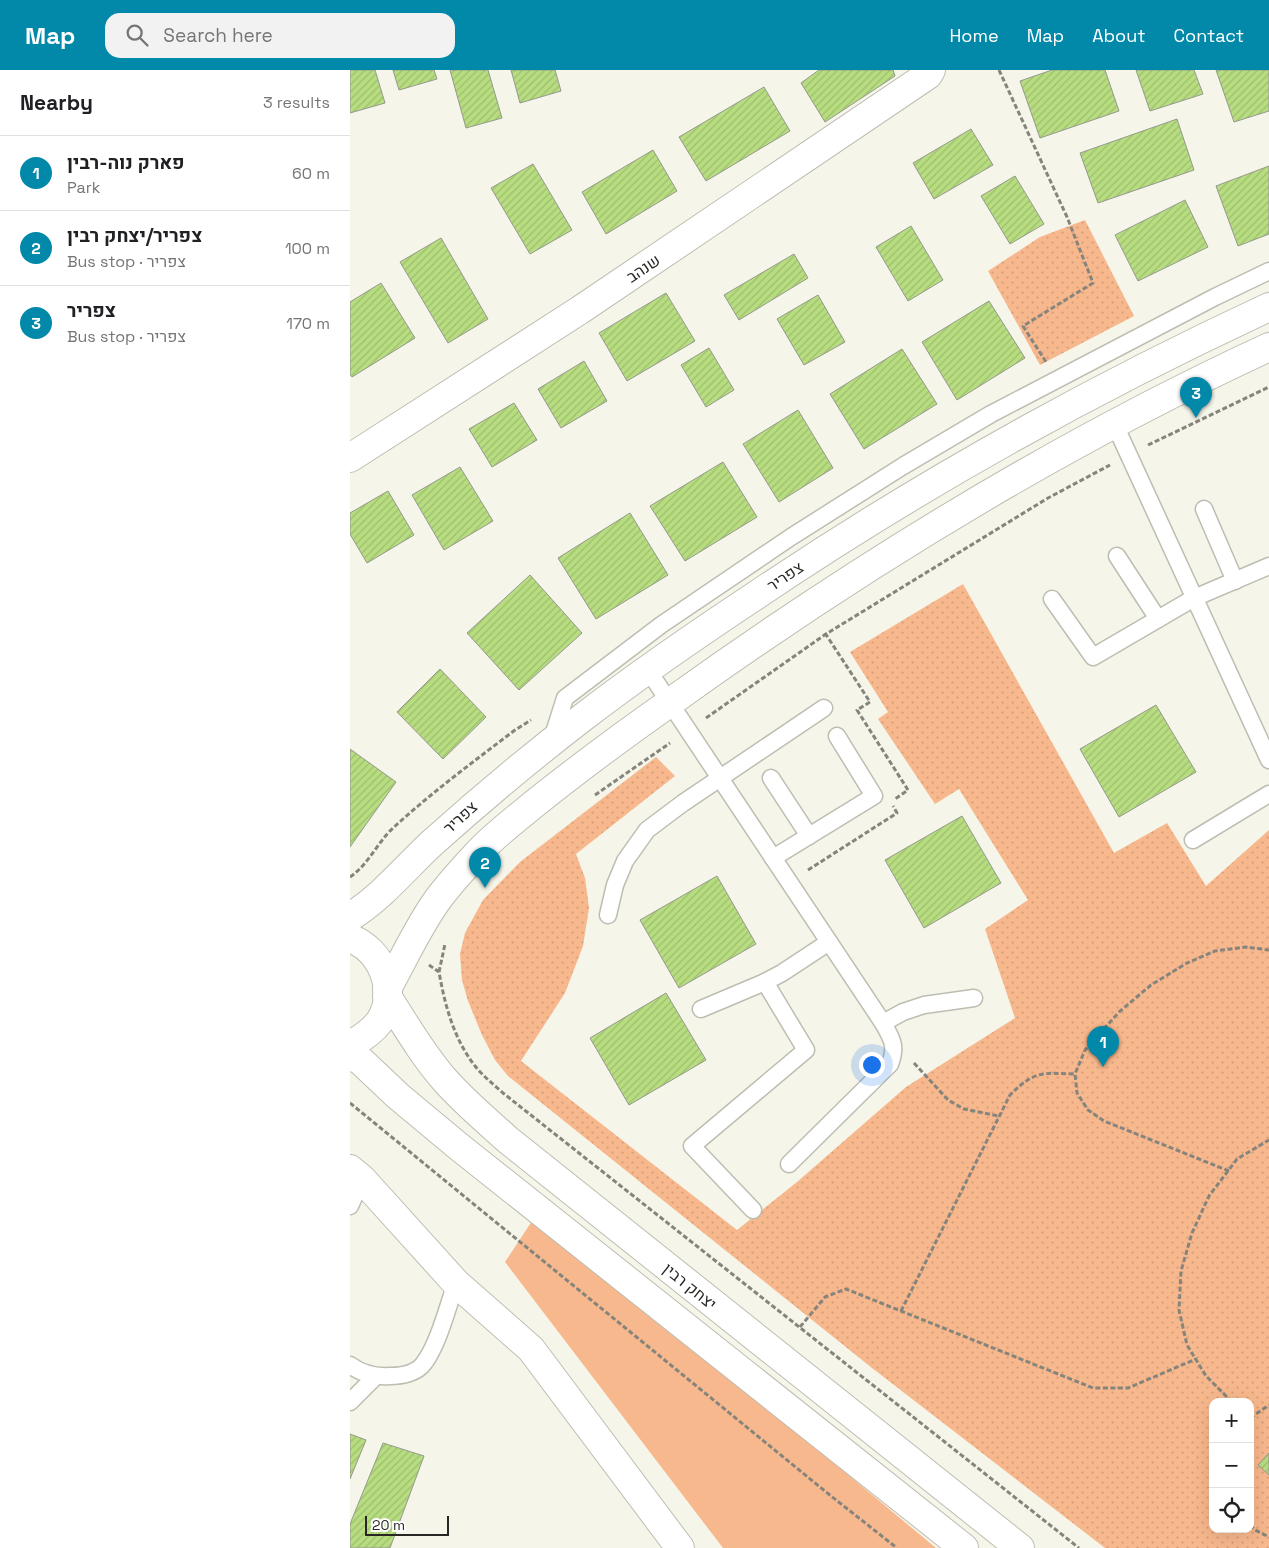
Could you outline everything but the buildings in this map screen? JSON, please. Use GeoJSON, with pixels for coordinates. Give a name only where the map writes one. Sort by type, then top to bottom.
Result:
{"type":"FeatureCollection","features":[{"type":"Feature","properties":{"kind":"street","name":"שנהב"},"geometry":{"type":"LineString","coordinates":[[350,458],[580,310],[933,72]]}},
{"type":"Feature","properties":{"kind":"street","name":"צפריר"},"geometry":{"type":"LineString","coordinates":[[350,917],[372,902],[422,852],[494,787],[551,742],[709,626],[820,552],[931,484],[1113,383],[1269,307]]}},
{"type":"Feature","properties":{"kind":"street"},"geometry":{"type":"LineString","coordinates":[[387,992],[420,927],[436,902],[478,852],[573,773],[670,702],[801,612],[968,506],[1115,425],[1222,369],[1269,347]]}},
{"type":"Feature","properties":{"kind":"street"},"geometry":{"type":"LineString","coordinates":[[350,938],[366,947],[377,958],[384,970],[387,982],[385,1009],[380,1021],[366,1036],[350,1045]]}},
{"type":"Feature","properties":{"kind":"street","name":"יצחק רבין"},"geometry":{"type":"LineString","coordinates":[[387,992],[422,1051],[443,1078],[508,1140],[1020,1548]]}},
{"type":"Feature","properties":{"kind":"street"},"geometry":{"type":"LineString","coordinates":[[350,1055],[361,1061],[398,1096],[458,1146],[964,1548]]}},
{"type":"Feature","properties":{"kind":"street"},"geometry":{"type":"LineString","coordinates":[[356,1174],[456,1284],[531,1349],[680,1548]]}},
{"type":"Feature","properties":{"kind":"lane"},"geometry":{"type":"LineString","coordinates":[[551,742],[565,698],[662,625],[791,537],[903,466],[991,414],[1215,297],[1269,272]]}},
{"type":"Feature","properties":{"kind":"lane"},"geometry":{"type":"LineString","coordinates":[[1115,425],[1269,760]]}},
{"type":"Feature","properties":{"kind":"lane"},"geometry":{"type":"LineString","coordinates":[[1204,509],[1235,581]]}},
{"type":"Feature","properties":{"kind":"lane"},"geometry":{"type":"LineString","coordinates":[[1117,556],[1158,619]]}},
{"type":"Feature","properties":{"kind":"lane"},"geometry":{"type":"LineString","coordinates":[[1052,599],[1093,657],[1194,598],[1269,566]]}},
{"type":"Feature","properties":{"kind":"lane"},"geometry":{"type":"LineString","coordinates":[[648,670],[893,1040],[894,1053],[890,1064],[790,1164]]}},
{"type":"Feature","properties":{"kind":"lane"},"geometry":{"type":"LineString","coordinates":[[608,915],[615,885],[625,861],[647,830],[824,708]]}},
{"type":"Feature","properties":{"kind":"lane"},"geometry":{"type":"LineString","coordinates":[[773,858],[874,796],[837,736]]}},
{"type":"Feature","properties":{"kind":"lane"},"geometry":{"type":"LineString","coordinates":[[771,778],[809,836]]}},
{"type":"Feature","properties":{"kind":"lane"},"geometry":{"type":"LineString","coordinates":[[1193,840],[1269,794]]}},
{"type":"Feature","properties":{"kind":"lane"},"geometry":{"type":"LineString","coordinates":[[701,1009],[765,982],[782,973],[828,942]]}},
{"type":"Feature","properties":{"kind":"lane"},"geometry":{"type":"LineString","coordinates":[[753,1210],[692,1146],[806,1050],[765,982]]}},
{"type":"Feature","properties":{"kind":"lane"},"geometry":{"type":"LineString","coordinates":[[883,1023],[903,1012],[924,1005],[974,998]]}},
{"type":"Feature","properties":{"kind":"lane"},"geometry":{"type":"LineString","coordinates":[[350,1206],[356,1174]]}},
{"type":"Feature","properties":{"kind":"lane"},"geometry":{"type":"LineString","coordinates":[[350,1365],[375,1377],[403,1376],[423,1364],[433,1349],[456,1284]]}},
{"type":"Feature","properties":{"kind":"lane"},"geometry":{"type":"LineString","coordinates":[[350,1402],[375,1377]]}},
{"type":"Feature","properties":{"kind":"path"},"geometry":{"type":"LineString","coordinates":[[999,70],[1067,217],[1093,283],[1024,326],[1056,380]]}},
{"type":"Feature","properties":{"kind":"path"},"geometry":{"type":"LineString","coordinates":[[591,798],[826,634],[1048,498],[1129,455],[1269,387]]}},
{"type":"Feature","properties":{"kind":"path"},"geometry":{"type":"LineString","coordinates":[[350,877],[388,833],[421,802],[515,730],[565,698]]}},
{"type":"Feature","properties":{"kind":"path"},"geometry":{"type":"LineString","coordinates":[[445,942],[439,972],[450,1021],[463,1049],[476,1067],[496,1087],[1080,1548]]}},
{"type":"Feature","properties":{"kind":"path"},"geometry":{"type":"LineString","coordinates":[[1229,1171],[1104,1121],[1088,1110],[1077,1093],[1075,1074],[1085,1050],[1119,1012],[1151,985],[1187,963],[1215,951],[1246,947],[1269,950]]}},
{"type":"Feature","properties":{"kind":"path"},"geometry":{"type":"LineString","coordinates":[[408,950],[439,972]]}},
{"type":"Feature","properties":{"kind":"path"},"geometry":{"type":"LineString","coordinates":[[893,1040],[948,1100],[964,1109],[999,1116]]}},
{"type":"Feature","properties":{"kind":"path"},"geometry":{"type":"LineString","coordinates":[[901,1311],[1010,1095],[1023,1081],[1041,1073],[1075,1074]]}},
{"type":"Feature","properties":{"kind":"path"},"geometry":{"type":"LineString","coordinates":[[350,1103],[898,1548]]}},
{"type":"Feature","properties":{"kind":"path"},"geometry":{"type":"LineString","coordinates":[[1228,1398],[1206,1376],[1187,1344],[1179,1310],[1181,1271],[1192,1234],[1209,1196],[1237,1159],[1269,1140]]}},
{"type":"Feature","properties":{"kind":"path"},"geometry":{"type":"LineString","coordinates":[[800,1328],[825,1297],[846,1289],[1093,1388],[1128,1388],[1196,1359]]}},
{"type":"Feature","properties":{"kind":"path"},"geometry":{"type":"LineString","coordinates":[[1254,1415],[1269,1406]]}},
{"type":"Feature","properties":{"kind":"path"},"geometry":{"type":"LineString","coordinates":[[1254,1529],[1269,1537]]}},
{"type":"Feature","properties":{"kind":"shaded area"},"geometry":{"type":"Polygon","coordinates":[[[1085,220],[1134,316],[1040,365],[988,271],[1040,237],[1085,220]]]}},
{"type":"Feature","properties":{"kind":"shaded area"},"geometry":{"type":"Polygon","coordinates":[[[963,584],[1114,853],[1167,823],[1206,886],[1269,830],[1269,1548],[1105,1548],[872,1368],[508,1076],[495,1060],[482,1035],[468,1001],[462,980],[460,954],[465,933],[483,900],[520,862],[656,757],[675,776],[576,854],[585,878],[589,908],[583,946],[565,993],[521,1061],[737,1230],[797,1182],[906,1087],[1015,1018],[985,929],[1028,900],[959,789],[935,804],[878,719],[888,712],[850,652],[963,584]]]}},
{"type":"Feature","properties":{"kind":"shaded area"},"geometry":{"type":"Polygon","coordinates":[[[536,1215],[936,1548],[723,1548],[505,1262],[536,1215]]]}},
{"type":"Feature","properties":{"kind":"place","name":"צפריר"},"geometry":{"type":"Point","coordinates":[1196,418]}},
{"type":"Feature","properties":{"kind":"place","name":"צפריר/יצחק רבין"},"geometry":{"type":"Point","coordinates":[485,888]}},
{"type":"Feature","properties":{"kind":"place","name":"פארק נוה-רבין"},"geometry":{"type":"Point","coordinates":[1103,1067]}}]}
